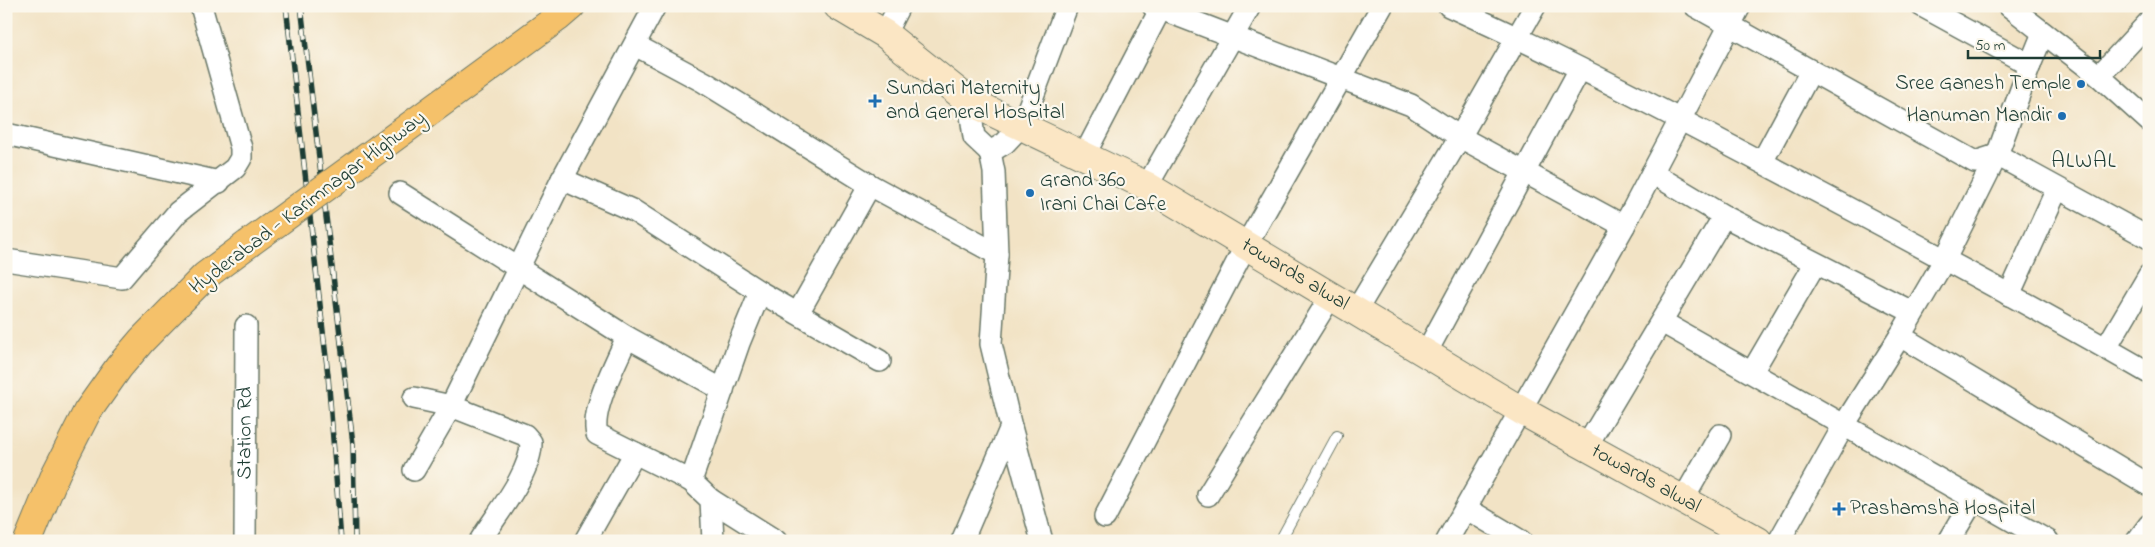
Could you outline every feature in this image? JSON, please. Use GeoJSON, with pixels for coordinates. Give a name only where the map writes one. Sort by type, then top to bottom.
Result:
{"type":"FeatureCollection","features":[{"type":"Feature","properties":{"kind":"main road","name":"Hyderabad - Karimnagar Highway"},"geometry":{"type":"LineString","coordinates":[[28,541],[56,473],[87,412],[142,340],[205,276],[571,6]]}},
{"type":"Feature","properties":{"kind":"main road","name":"towards alwal"},"geometry":{"type":"LineString","coordinates":[[838,6],[885,34],[969,101],[1148,186],[1522,411],[1684,498],[1758,541]]}},
{"type":"Feature","properties":{"kind":"street"},"geometry":{"type":"LineString","coordinates":[[7,266],[122,278],[178,212],[220,182],[235,168],[241,158],[241,148],[201,6]]}},
{"type":"Feature","properties":{"kind":"street"},"geometry":{"type":"LineString","coordinates":[[414,470],[451,406],[562,179],[655,6]]}},
{"type":"Feature","properties":{"kind":"street"},"geometry":{"type":"LineString","coordinates":[[885,34],[899,6]]}},
{"type":"Feature","properties":{"kind":"street"},"geometry":{"type":"LineString","coordinates":[[990,152],[1005,143],[1022,125],[1067,6]]}},
{"type":"Feature","properties":{"kind":"street"},"geometry":{"type":"LineString","coordinates":[[1148,186],[1250,6]]}},
{"type":"Feature","properties":{"kind":"street"},"geometry":{"type":"LineString","coordinates":[[1105,517],[1246,245],[1382,6]]}},
{"type":"Feature","properties":{"kind":"street"},"geometry":{"type":"LineString","coordinates":[[1450,6],[1517,37],[1762,162],[1945,259],[2149,373]]}},
{"type":"Feature","properties":{"kind":"street"},"geometry":{"type":"LineString","coordinates":[[1356,311],[1460,137],[1534,6]]}},
{"type":"Feature","properties":{"kind":"street"},"geometry":{"type":"LineString","coordinates":[[1695,6],[1974,162],[1997,155],[2149,238]]}},
{"type":"Feature","properties":{"kind":"street"},"geometry":{"type":"LineString","coordinates":[[1447,541],[1467,509],[1624,226],[1740,6]]}},
{"type":"Feature","properties":{"kind":"street"},"geometry":{"type":"LineString","coordinates":[[1922,6],[2030,65]]}},
{"type":"Feature","properties":{"kind":"street"},"geometry":{"type":"LineString","coordinates":[[2010,6],[2099,76],[2149,121]]}},
{"type":"Feature","properties":{"kind":"street"},"geometry":{"type":"LineString","coordinates":[[1084,156],[1159,7],[1411,105],[1460,137],[1624,226]]}},
{"type":"Feature","properties":{"kind":"street"},"geometry":{"type":"LineString","coordinates":[[2099,76],[2149,22]]}},
{"type":"Feature","properties":{"kind":"street"},"geometry":{"type":"LineString","coordinates":[[1779,541],[1844,425],[1900,336],[1912,312],[1945,259],[1997,155],[2043,33]]}},
{"type":"Feature","properties":{"kind":"street"},"geometry":{"type":"LineString","coordinates":[[635,45],[704,82],[870,185],[997,254]]}},
{"type":"Feature","properties":{"kind":"street"},"geometry":{"type":"LineString","coordinates":[[1426,354],[1580,69]]}},
{"type":"Feature","properties":{"kind":"street"},"geometry":{"type":"LineString","coordinates":[[1762,162],[1811,71]]}},
{"type":"Feature","properties":{"kind":"street"},"geometry":{"type":"LineString","coordinates":[[969,101],[974,138],[990,152],[994,172],[997,254],[991,344],[1011,428],[1042,541]]}},
{"type":"Feature","properties":{"kind":"street"},"geometry":{"type":"LineString","coordinates":[[6,134],[220,182]]}},
{"type":"Feature","properties":{"kind":"street"},"geometry":{"type":"LineString","coordinates":[[1652,173],[1724,216],[1912,312]]}},
{"type":"Feature","properties":{"kind":"street"},"geometry":{"type":"LineString","coordinates":[[562,179],[634,211],[760,292],[880,361]]}},
{"type":"Feature","properties":{"kind":"street"},"geometry":{"type":"LineString","coordinates":[[798,313],[870,185]]}},
{"type":"Feature","properties":{"kind":"street"},"geometry":{"type":"LineString","coordinates":[[2009,294],[2057,189]]}},
{"type":"Feature","properties":{"kind":"street"},"geometry":{"type":"LineString","coordinates":[[400,192],[627,337],[723,390]]}},
{"type":"Feature","properties":{"kind":"street"},"geometry":{"type":"LineString","coordinates":[[1586,447],[1724,216]]}},
{"type":"Feature","properties":{"kind":"street"},"geometry":{"type":"LineString","coordinates":[[1752,372],[1815,264]]}},
{"type":"Feature","properties":{"kind":"street"},"geometry":{"type":"LineString","coordinates":[[2106,348],[2149,275]]}},
{"type":"Feature","properties":{"kind":"street"},"geometry":{"type":"LineString","coordinates":[[691,481],[739,343],[760,292]]}},
{"type":"Feature","properties":{"kind":"street"},"geometry":{"type":"LineString","coordinates":[[1208,495],[1331,296]]}},
{"type":"Feature","properties":{"kind":"street"},"geometry":{"type":"LineString","coordinates":[[1662,322],[2048,541]]}},
{"type":"Feature","properties":{"kind":"street","name":"Station Rd"},"geometry":{"type":"LineString","coordinates":[[245,541],[246,326]]}},
{"type":"Feature","properties":{"kind":"street"},"geometry":{"type":"LineString","coordinates":[[1900,336],[2149,485]]}},
{"type":"Feature","properties":{"kind":"street"},"geometry":{"type":"LineString","coordinates":[[627,337],[602,396],[594,426],[597,434],[691,481],[710,500],[766,538]]}},
{"type":"Feature","properties":{"kind":"street"},"geometry":{"type":"LineString","coordinates":[[414,398],[451,406],[525,435],[531,442],[531,450],[520,478],[480,541]]}},
{"type":"Feature","properties":{"kind":"street"},"geometry":{"type":"LineString","coordinates":[[962,541],[1011,428]]}},
{"type":"Feature","properties":{"kind":"street"},"geometry":{"type":"LineString","coordinates":[[1684,498],[1720,435]]}},
{"type":"Feature","properties":{"kind":"street"},"geometry":{"type":"LineString","coordinates":[[584,541],[635,453]]}},
{"type":"Feature","properties":{"kind":"street"},"geometry":{"type":"LineString","coordinates":[[1949,541],[1974,499]]}},
{"type":"Feature","properties":{"kind":"street"},"geometry":{"type":"LineString","coordinates":[[710,500],[713,541]]}},
{"type":"Feature","properties":{"kind":"street"},"geometry":{"type":"LineString","coordinates":[[1467,509],[1521,541]]}},
{"type":"Feature","properties":{"kind":"street"},"geometry":{"type":"LineString","coordinates":[[2137,541],[2149,525]]}},
{"type":"Feature","properties":{"kind":"lane"},"geometry":{"type":"LineString","coordinates":[[1280,541],[1337,436]]}},
{"type":"Feature","properties":{"kind":"railway"},"geometry":{"type":"LineString","coordinates":[[286,6],[328,375],[341,541]]}},
{"type":"Feature","properties":{"kind":"railway"},"geometry":{"type":"LineString","coordinates":[[301,6],[353,444],[355,541]]}},
{"type":"Feature","properties":{"kind":"place","name":"Sree Ganesh Temple"},"geometry":{"type":"Point","coordinates":[2081,84]}},
{"type":"Feature","properties":{"kind":"place","name":"Sundari Maternity and General Hospital"},"geometry":{"type":"Point","coordinates":[875,101]}},
{"type":"Feature","properties":{"kind":"place","name":"Hanuman Mandir"},"geometry":{"type":"Point","coordinates":[2062,116]}},
{"type":"Feature","properties":{"kind":"place","name":"Grand 360 Irani Chai Cafe"},"geometry":{"type":"Point","coordinates":[1030,193]}},
{"type":"Feature","properties":{"kind":"place","name":"Prashamsha Hospital"},"geometry":{"type":"Point","coordinates":[1839,509]}},
{"type":"Feature","properties":{"kind":"district","name":"ALWAL"},"geometry":{"type":"Point","coordinates":[2084,162]}}]}
